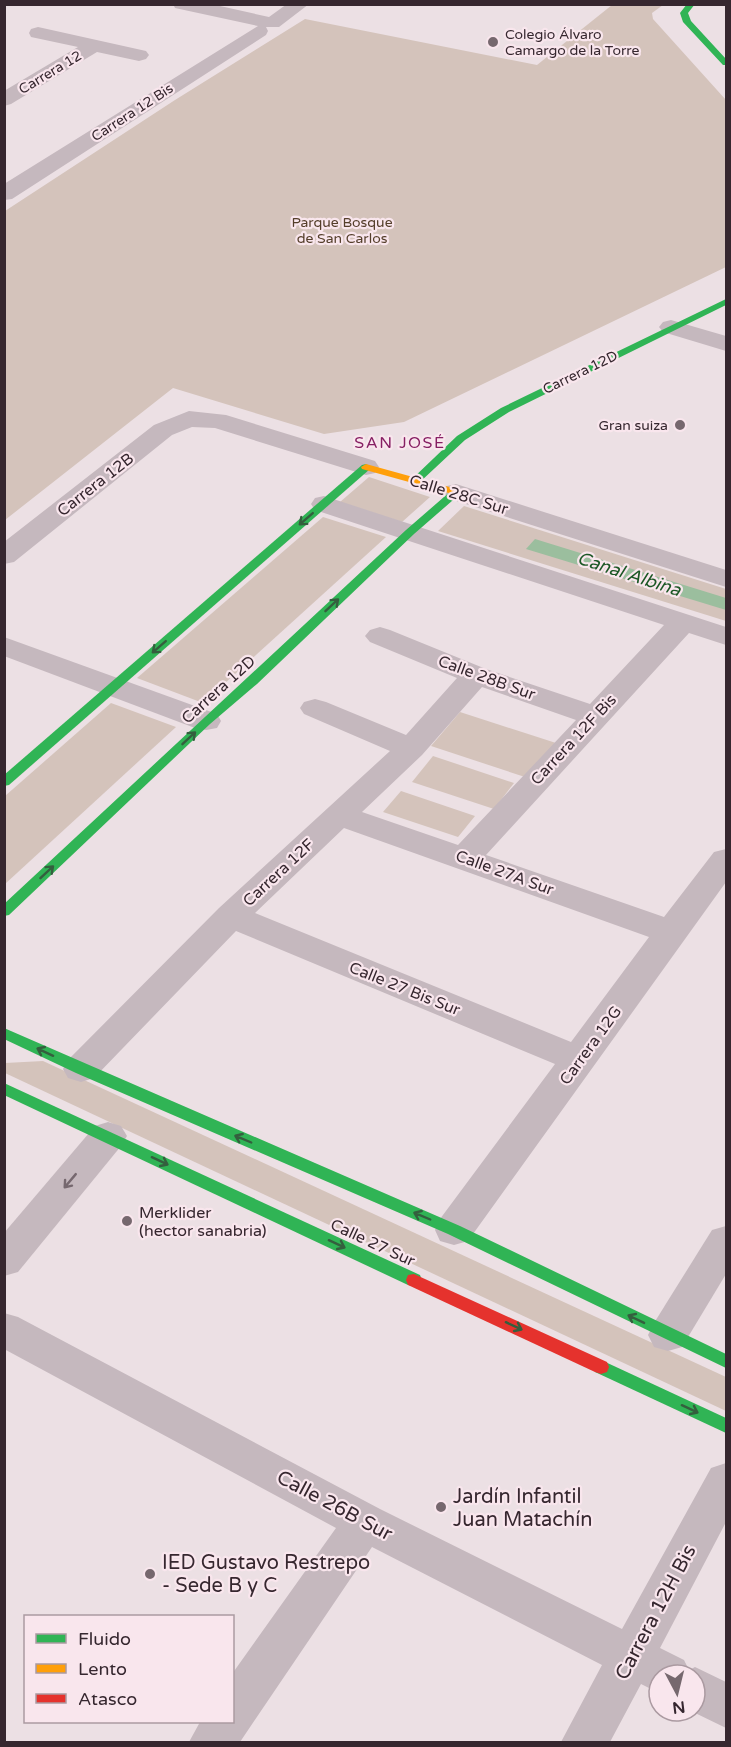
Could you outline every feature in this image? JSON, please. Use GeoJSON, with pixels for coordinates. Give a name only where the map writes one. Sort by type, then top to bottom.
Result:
{"type":"FeatureCollection","features":[{"type":"Feature","properties":{"kind":"street"},"geometry":{"type":"LineString","coordinates":[[182,4],[266,27]]}},
{"type":"Feature","properties":{"kind":"street","name":"Carrera 12 Bis"},"geometry":{"type":"LineString","coordinates":[[4,194],[300,4]]}},
{"type":"Feature","properties":{"kind":"street"},"geometry":{"type":"LineString","coordinates":[[688,9],[687,22],[726,63]]}},
{"type":"Feature","properties":{"kind":"street"},"geometry":{"type":"LineString","coordinates":[[38,33],[139,55]]}},
{"type":"Feature","properties":{"kind":"street","name":"Carrera 12"},"geometry":{"type":"LineString","coordinates":[[4,100],[95,45]]}},
{"type":"Feature","properties":{"kind":"street","name":"Carrera 12D"},"geometry":{"type":"LineString","coordinates":[[416,480],[461,438],[505,410],[726,302]]}},
{"type":"Feature","properties":{"kind":"street"},"geometry":{"type":"LineString","coordinates":[[671,327],[726,344]]}},
{"type":"Feature","properties":{"kind":"street","name":"Calle 28C Sur"},"geometry":{"type":"LineString","coordinates":[[189,419],[217,420],[366,467],[456,492],[726,579]]}},
{"type":"Feature","properties":{"kind":"street","name":"Carrera 12B"},"geometry":{"type":"LineString","coordinates":[[4,556],[163,430],[189,419]]}},
{"type":"Feature","properties":{"kind":"street"},"geometry":{"type":"LineString","coordinates":[[4,782],[366,467]]}},
{"type":"Feature","properties":{"kind":"street","name":"Carrera 12D"},"geometry":{"type":"LineString","coordinates":[[4,912],[206,721],[253,681],[410,532],[456,492]]}},
{"type":"Feature","properties":{"kind":"street"},"geometry":{"type":"LineString","coordinates":[[324,504],[726,636]]}},
{"type":"Feature","properties":{"kind":"street","name":"Carrera 12F Bis"},"geometry":{"type":"LineString","coordinates":[[465,858],[682,622]]}},
{"type":"Feature","properties":{"kind":"street","name":"Calle 28B Sur"},"geometry":{"type":"LineString","coordinates":[[380,636],[476,675],[594,716]]}},
{"type":"Feature","properties":{"kind":"street"},"geometry":{"type":"LineString","coordinates":[[4,646],[206,721]]}},
{"type":"Feature","properties":{"kind":"street","name":"Carrera 12F"},"geometry":{"type":"LineString","coordinates":[[81,1069],[231,916],[411,748],[476,675]]}},
{"type":"Feature","properties":{"kind":"street"},"geometry":{"type":"LineString","coordinates":[[315,708],[411,748]]}},
{"type":"Feature","properties":{"kind":"street","name":"Calle 27A Sur"},"geometry":{"type":"LineString","coordinates":[[339,815],[671,932]]}},
{"type":"Feature","properties":{"kind":"street","name":"Carrera 12G"},"geometry":{"type":"LineString","coordinates":[[454,1230],[726,860]]}},
{"type":"Feature","properties":{"kind":"street","name":"Calle 27 Bis Sur"},"geometry":{"type":"LineString","coordinates":[[231,916],[579,1060]]}},
{"type":"Feature","properties":{"kind":"street"},"geometry":{"type":"LineString","coordinates":[[4,1033],[81,1069],[454,1230],[726,1361]]}},
{"type":"Feature","properties":{"kind":"street","name":"Calle 27 Sur"},"geometry":{"type":"LineString","coordinates":[[4,1088],[726,1426]]}},
{"type":"Feature","properties":{"kind":"street"},"geometry":{"type":"LineString","coordinates":[[4,1261],[108,1136]]}},
{"type":"Feature","properties":{"kind":"street"},"geometry":{"type":"LineString","coordinates":[[668,1335],[726,1241]]}},
{"type":"Feature","properties":{"kind":"street","name":"Calle 26B Sur"},"geometry":{"type":"LineString","coordinates":[[4,1329],[365,1522],[647,1663]]}},
{"type":"Feature","properties":{"kind":"street","name":"Carrera 12H Bis"},"geometry":{"type":"LineString","coordinates":[[651,1663],[726,1481]]}},
{"type":"Feature","properties":{"kind":"street"},"geometry":{"type":"LineString","coordinates":[[234,1711],[365,1522]]}},
{"type":"Feature","properties":{"kind":"street","name":"Carrera 12H Bis"},"geometry":{"type":"LineString","coordinates":[[585,1743],[647,1669]]}},
{"type":"Feature","properties":{"kind":"street"},"geometry":{"type":"LineString","coordinates":[[707,1696],[726,1706]]}},
{"type":"Feature","properties":{"kind":"street"},"geometry":{"type":"LineString","coordinates":[[213,1743],[226,1723]]}},
{"type":"Feature","properties":{"kind":"green space","name":"Parque Bosque de San Carlos"},"geometry":{"type":"Polygon","coordinates":[[[612,5],[663,5],[652,13],[653,19],[726,100],[726,267],[404,422],[324,434],[173,388],[5,520],[5,211],[175,100],[305,19],[537,65],[612,5]]]}},
{"type":"Feature","properties":{"kind":"green space"},"geometry":{"type":"Polygon","coordinates":[[[369,477],[430,497],[402,522],[340,502],[369,477]]]}},
{"type":"Feature","properties":{"kind":"green space"},"geometry":{"type":"Polygon","coordinates":[[[464,506],[726,589],[726,621],[438,531],[464,506]]]}},
{"type":"Feature","properties":{"kind":"green space"},"geometry":{"type":"Polygon","coordinates":[[[323,517],[386,537],[203,703],[137,678],[323,517]]]}},
{"type":"Feature","properties":{"kind":"green space"},"geometry":{"type":"Polygon","coordinates":[[[111,703],[176,727],[5,884],[5,796],[111,703]]]}},
{"type":"Feature","properties":{"kind":"green space"},"geometry":{"type":"Polygon","coordinates":[[[460,712],[556,743],[528,778],[431,746],[460,712]]]}},
{"type":"Feature","properties":{"kind":"green space"},"geometry":{"type":"Polygon","coordinates":[[[433,756],[514,783],[494,809],[412,782],[433,756]]]}},
{"type":"Feature","properties":{"kind":"green space"},"geometry":{"type":"Polygon","coordinates":[[[401,791],[475,816],[458,837],[383,812],[401,791]]]}},
{"type":"Feature","properties":{"kind":"green space"},"geometry":{"type":"Polygon","coordinates":[[[43,1061],[726,1377],[726,1411],[5,1073],[5,1063],[43,1061]]]}},
{"type":"Feature","properties":{"kind":"water","name":"Canal Albina"},"geometry":{"type":"Polygon","coordinates":[[[535,539],[726,598],[726,610],[526,549],[535,539]]]}},
{"type":"Feature","properties":{"kind":"traffic: fast"},"geometry":{"type":"LineString","coordinates":[[692,4],[684,13],[687,22],[726,63]]}},
{"type":"Feature","properties":{"kind":"traffic: fast"},"geometry":{"type":"LineString","coordinates":[[416,480],[461,438],[505,410],[726,302]]}},
{"type":"Feature","properties":{"kind":"traffic: fast"},"geometry":{"type":"LineString","coordinates":[[4,782],[366,467]]}},
{"type":"Feature","properties":{"kind":"traffic: fast"},"geometry":{"type":"LineString","coordinates":[[4,912],[206,721],[253,681],[410,532],[456,492]]}},
{"type":"Feature","properties":{"kind":"traffic: fast"},"geometry":{"type":"LineString","coordinates":[[4,1033],[81,1069],[454,1230],[726,1361]]}},
{"type":"Feature","properties":{"kind":"traffic: fast"},"geometry":{"type":"LineString","coordinates":[[4,1088],[414,1280]]}},
{"type":"Feature","properties":{"kind":"traffic: fast"},"geometry":{"type":"LineString","coordinates":[[601,1367],[726,1426]]}},
{"type":"Feature","properties":{"kind":"traffic: slow"},"geometry":{"type":"LineString","coordinates":[[366,467],[456,492]]}},
{"type":"Feature","properties":{"kind":"traffic: jam"},"geometry":{"type":"LineString","coordinates":[[414,1280],[601,1367]]}},
{"type":"Feature","properties":{"kind":"place","name":"Colegio Álvaro Camargo de la Torre"},"geometry":{"type":"Point","coordinates":[493,42]}},
{"type":"Feature","properties":{"kind":"place","name":"Gran suiza"},"geometry":{"type":"Point","coordinates":[680,425]}},
{"type":"Feature","properties":{"kind":"place","name":"Merklider (hector sanabria)"},"geometry":{"type":"Point","coordinates":[127,1221]}},
{"type":"Feature","properties":{"kind":"place","name":"Jardín Infantil Juan Matachín"},"geometry":{"type":"Point","coordinates":[441,1507]}},
{"type":"Feature","properties":{"kind":"place","name":"IED Gustavo Restrepo - Sede B y C"},"geometry":{"type":"Point","coordinates":[150,1574]}},
{"type":"Feature","properties":{"kind":"district","name":"SAN JOSÉ"},"geometry":{"type":"Point","coordinates":[400,442]}}]}
